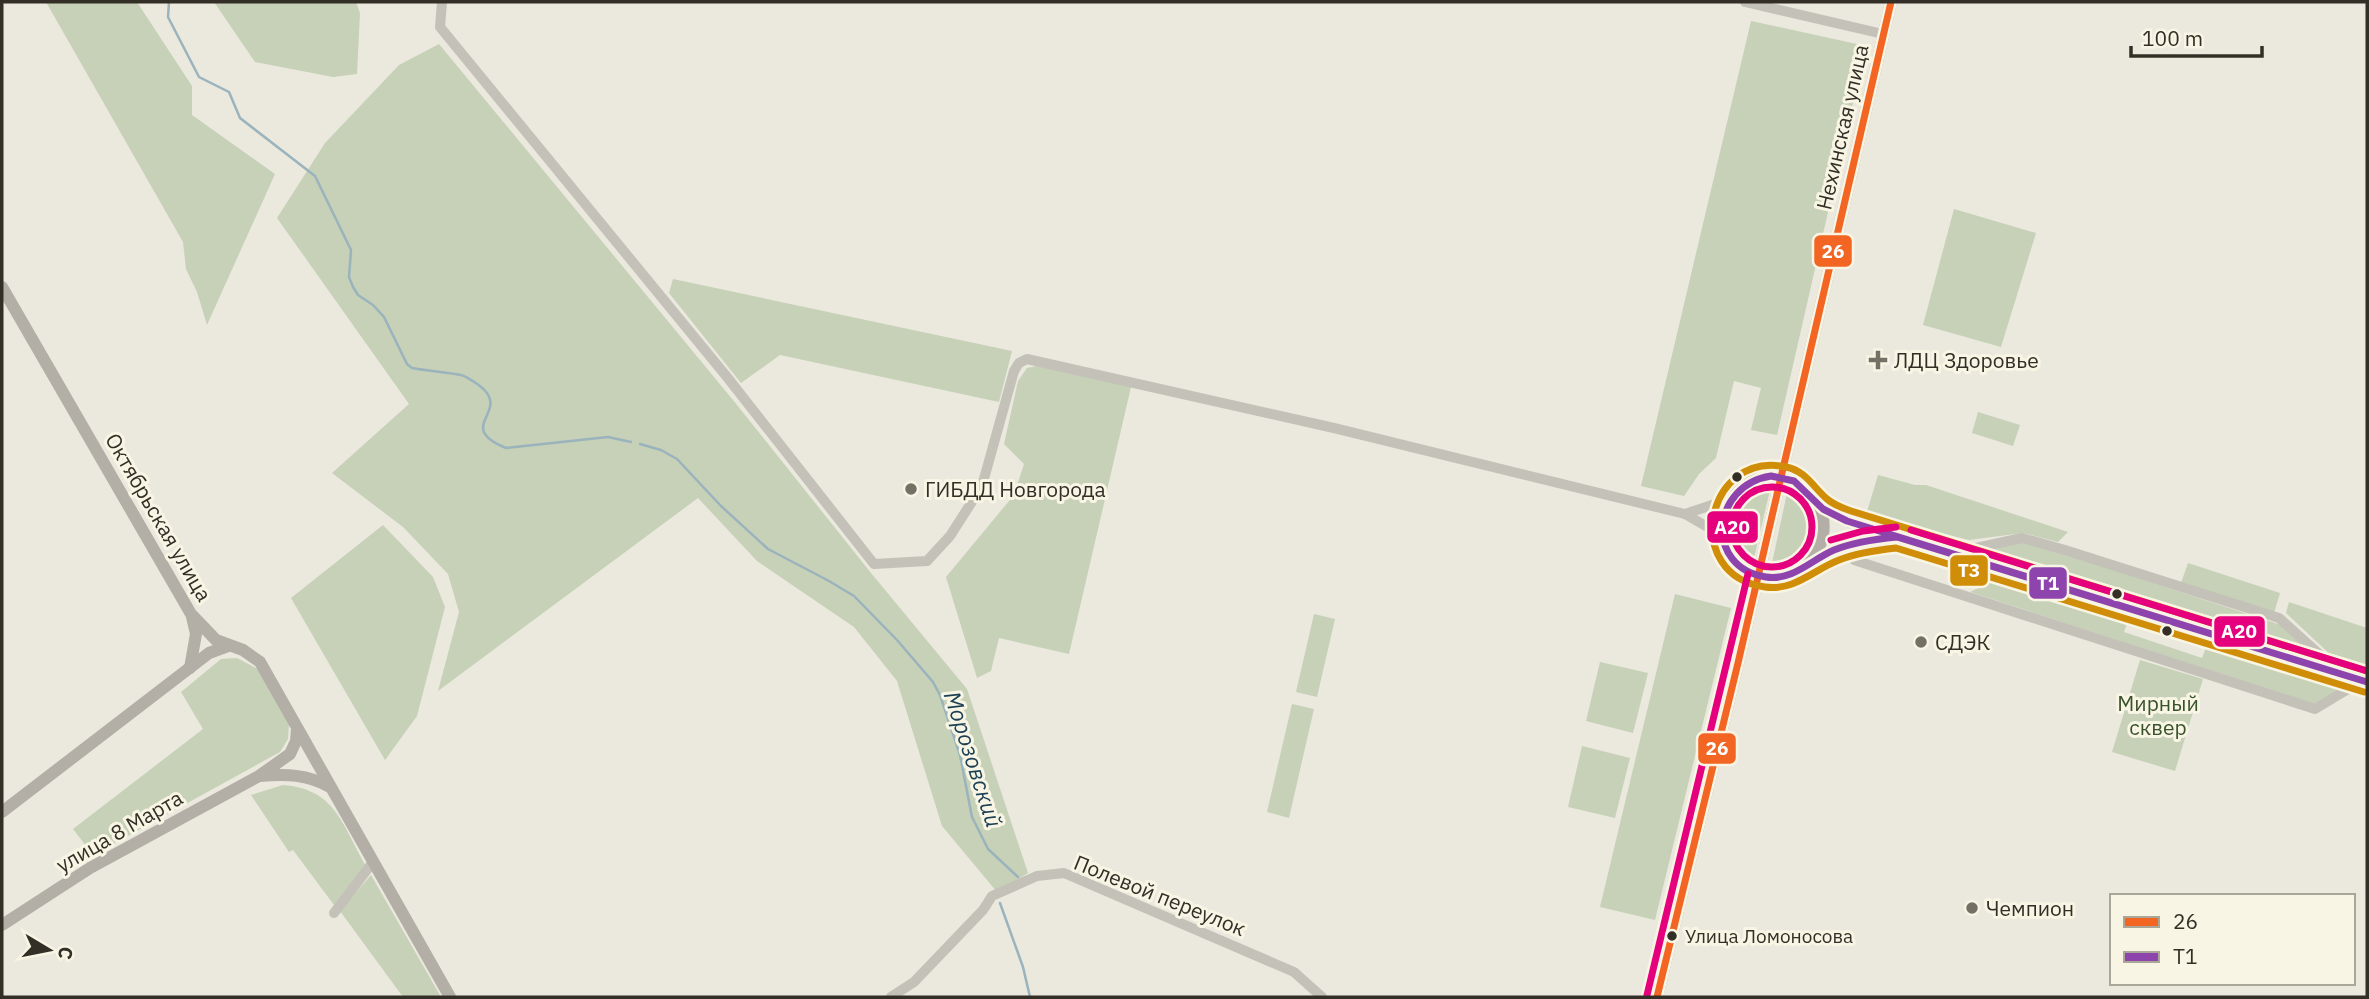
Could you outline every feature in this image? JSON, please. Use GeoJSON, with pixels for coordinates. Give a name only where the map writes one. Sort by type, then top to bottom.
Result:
{"type":"FeatureCollection","features":[{"type":"Feature","properties":{"kind":"main road","name":"Нехинская улица"},"geometry":{"type":"LineString","coordinates":[[1658,996],[1891,2]]}},
{"type":"Feature","properties":{"kind":"main road","name":"Октябрьская улица"},"geometry":{"type":"LineString","coordinates":[[2,287],[191,614],[216,640],[243,650],[260,662],[450,997]]}},
{"type":"Feature","properties":{"kind":"main road"},"geometry":{"type":"LineString","coordinates":[[1808,564],[1815,556],[1824,526],[1819,506],[1804,486],[1781,477],[1761,477],[1743,485],[1724,510],[1723,536],[1735,562],[1758,576],[1780,577],[1799,570],[1851,544],[1897,537]]}},
{"type":"Feature","properties":{"kind":"main road"},"geometry":{"type":"LineString","coordinates":[[1819,506],[1852,523],[2365,681]]}},
{"type":"Feature","properties":{"kind":"main road"},"geometry":{"type":"LineString","coordinates":[[190,668],[196,634],[191,614]]}},
{"type":"Feature","properties":{"kind":"main road"},"geometry":{"type":"LineString","coordinates":[[2,812],[209,653],[228,646]]}},
{"type":"Feature","properties":{"kind":"main road","name":"улица 8 Марта"},"geometry":{"type":"LineString","coordinates":[[2,925],[90,868],[259,776],[290,754],[298,729]]}},
{"type":"Feature","properties":{"kind":"main road"},"geometry":{"type":"LineString","coordinates":[[259,776],[307,776],[330,787]]}},
{"type":"Feature","properties":{"kind":"street"},"geometry":{"type":"LineString","coordinates":[[442,2],[440,27],[727,377],[874,564],[927,561],[950,536],[982,486],[1014,371],[1019,363],[1027,359],[1334,428],[1685,514],[1723,536]]}},
{"type":"Feature","properties":{"kind":"street"},"geometry":{"type":"LineString","coordinates":[[1745,2],[1883,34]]}},
{"type":"Feature","properties":{"kind":"street"},"geometry":{"type":"LineString","coordinates":[[1685,514],[1730,499]]}},
{"type":"Feature","properties":{"kind":"street"},"geometry":{"type":"LineString","coordinates":[[1953,553],[2022,538],[2064,550],[2279,618],[2340,673]]}},
{"type":"Feature","properties":{"kind":"street"},"geometry":{"type":"LineString","coordinates":[[1851,544],[1854,560],[2315,709],[2365,681]]}},
{"type":"Feature","properties":{"kind":"street"},"geometry":{"type":"LineString","coordinates":[[334,913],[373,862]]}},
{"type":"Feature","properties":{"kind":"street","name":"Полевой переулок"},"geometry":{"type":"LineString","coordinates":[[891,997],[914,982],[983,910],[992,896],[1037,876],[1064,873],[1294,972],[1322,997]]}},
{"type":"Feature","properties":{"kind":"green space"},"geometry":{"type":"Polygon","coordinates":[[[46,2],[137,2],[192,86],[192,115],[275,174],[207,325],[197,292],[186,269],[183,242],[46,2]]]}},
{"type":"Feature","properties":{"kind":"green space"},"geometry":{"type":"Polygon","coordinates":[[[214,2],[356,2],[360,13],[357,74],[333,77],[255,62],[214,2]]]}},
{"type":"Feature","properties":{"kind":"green space"},"geometry":{"type":"Polygon","coordinates":[[[1751,21],[1866,46],[1777,435],[1751,430],[1761,388],[1734,381],[1716,458],[1699,474],[1684,496],[1641,486],[1751,21]]]}},
{"type":"Feature","properties":{"kind":"green space"},"geometry":{"type":"Polygon","coordinates":[[[439,44],[967,689],[1028,873],[997,892],[942,826],[897,681],[854,627],[757,561],[698,498],[438,691],[459,612],[448,574],[403,527],[332,473],[409,404],[277,218],[325,143],[399,65],[439,44]]]}},
{"type":"Feature","properties":{"kind":"green space"},"geometry":{"type":"Polygon","coordinates":[[[1954,209],[2036,233],[2001,347],[1923,325],[1954,209]]]}},
{"type":"Feature","properties":{"kind":"green space"},"geometry":{"type":"Polygon","coordinates":[[[673,279],[1012,351],[999,402],[780,355],[741,383],[669,293],[673,279]]]}},
{"type":"Feature","properties":{"kind":"green space"},"geometry":{"type":"Polygon","coordinates":[[[1037,366],[1131,387],[1069,654],[999,638],[991,671],[977,678],[946,577],[1014,495],[1024,464],[1004,444],[1018,381],[1027,368],[1037,366]]]}},
{"type":"Feature","properties":{"kind":"green space"},"geometry":{"type":"Polygon","coordinates":[[[1978,412],[2020,425],[2013,446],[1972,433],[1978,412]]]}},
{"type":"Feature","properties":{"kind":"green space"},"geometry":{"type":"Polygon","coordinates":[[[1878,475],[1915,485],[1926,485],[2068,532],[2058,542],[2023,533],[1969,540],[1866,515],[1878,475]]]}},
{"type":"Feature","properties":{"kind":"green space"},"geometry":{"type":"Polygon","coordinates":[[[1770,490],[1754,558],[1742,549],[1735,539],[1733,518],[1745,499],[1770,490]]]}},
{"type":"Feature","properties":{"kind":"green space"},"geometry":{"type":"Polygon","coordinates":[[[1787,493],[1800,500],[1809,511],[1813,523],[1812,535],[1808,547],[1800,556],[1788,562],[1772,563],[1787,493]]]}},
{"type":"Feature","properties":{"kind":"green space"},"geometry":{"type":"Polygon","coordinates":[[[383,525],[433,577],[445,607],[417,716],[385,760],[291,598],[383,525]]]}},
{"type":"Feature","properties":{"kind":"green space"},"geometry":{"type":"Polygon","coordinates":[[[2025,541],[2281,625],[2319,658],[1976,554],[2025,541]]]}},
{"type":"Feature","properties":{"kind":"green space"},"geometry":{"type":"Polygon","coordinates":[[[2188,563],[2280,593],[2274,613],[2181,583],[2188,563]]]}},
{"type":"Feature","properties":{"kind":"green space"},"geometry":{"type":"Polygon","coordinates":[[[1999,578],[2128,621],[2124,632],[2202,658],[2207,645],[2341,689],[2314,704],[1970,592],[1999,578]]]}},
{"type":"Feature","properties":{"kind":"green space"},"geometry":{"type":"Polygon","coordinates":[[[1675,594],[1731,608],[1655,920],[1600,907],[1675,594]]]}},
{"type":"Feature","properties":{"kind":"green space"},"geometry":{"type":"Polygon","coordinates":[[[2289,602],[2367,628],[2367,668],[2333,657],[2286,613],[2289,602]]]}},
{"type":"Feature","properties":{"kind":"green space"},"geometry":{"type":"Polygon","coordinates":[[[1314,614],[1335,619],[1317,697],[1296,692],[1314,614]]]}},
{"type":"Feature","properties":{"kind":"green space"},"geometry":{"type":"Polygon","coordinates":[[[237,658],[258,669],[289,724],[288,739],[280,752],[93,855],[73,829],[203,729],[181,692],[221,659],[237,658]]]}},
{"type":"Feature","properties":{"kind":"green space","name":"Мирный сквер"},"geometry":{"type":"Polygon","coordinates":[[[2140,660],[2203,679],[2175,771],[2112,752],[2140,660]]]}},
{"type":"Feature","properties":{"kind":"green space"},"geometry":{"type":"Polygon","coordinates":[[[1600,662],[1648,673],[1633,733],[1586,721],[1600,662]]]}},
{"type":"Feature","properties":{"kind":"green space"},"geometry":{"type":"Polygon","coordinates":[[[1292,704],[1314,709],[1289,818],[1267,812],[1292,704]]]}},
{"type":"Feature","properties":{"kind":"green space"},"geometry":{"type":"Polygon","coordinates":[[[1582,746],[1630,758],[1615,818],[1568,807],[1582,746]]]}},
{"type":"Feature","properties":{"kind":"green space"},"geometry":{"type":"Polygon","coordinates":[[[283,785],[301,788],[326,802],[343,823],[366,866],[334,905],[293,850],[289,852],[251,795],[283,785]]]}},
{"type":"Feature","properties":{"kind":"green space"},"geometry":{"type":"Polygon","coordinates":[[[371,875],[441,997],[403,997],[340,911],[371,875]]]}},
{"type":"Feature","properties":{"kind":"waterway","name":"Морозовский"},"geometry":{"type":"LineString","coordinates":[[169,2],[168,17],[199,77],[229,92],[240,118],[315,176],[351,250],[349,277],[353,287],[358,295],[384,317],[407,364],[412,368],[461,375],[480,386],[488,395],[491,404],[483,426],[484,433],[506,448],[608,437],[631,442]]}},
{"type":"Feature","properties":{"kind":"waterway","name":"Морозовский"},"geometry":{"type":"LineString","coordinates":[[640,444],[661,450],[677,459],[721,506],[768,549],[854,596],[897,640],[933,682],[940,695],[960,755],[972,817],[988,849],[1018,877]]}},
{"type":"Feature","properties":{"kind":"waterway","name":"Морозовский"},"geometry":{"type":"LineString","coordinates":[[1000,903],[1023,967],[1030,997]]}},
{"type":"Feature","properties":{"kind":"transit line","name":"26"},"geometry":{"type":"LineString","coordinates":[[1657,997],[1738,663],[1891,2]]}},
{"type":"Feature","properties":{"kind":"transit line","name":"Т3"},"geometry":{"type":"LineString","coordinates":[[2364,692],[1896,548],[1853,555],[1795,583],[1765,587],[1738,578],[1721,561],[1713,540],[1714,516],[1722,495],[1737,477],[1758,467],[1786,467],[1799,472],[1830,501],[1848,510],[2367,671]]}},
{"type":"Feature","properties":{"kind":"transit line","name":"Т1"},"geometry":{"type":"LineString","coordinates":[[1771,476],[1794,481],[1823,509],[1847,521],[2367,682],[1897,537],[1842,547],[1793,573],[1766,577],[1746,570],[1732,559],[1725,543],[1723,526],[1727,510],[1736,494],[1751,483],[1771,476]]}},
{"type":"Feature","properties":{"kind":"transit line","name":"А20"},"geometry":{"type":"LineString","coordinates":[[1772,487],[1787,490],[1800,499],[1809,512],[1812,527],[1809,542],[1800,555],[1787,564],[1772,567],[1757,564],[1744,555],[1735,542],[1732,527],[1735,512],[1744,499],[1757,490],[1772,487]]}},
{"type":"Feature","properties":{"kind":"transit line","name":"А20"},"geometry":{"type":"LineString","coordinates":[[1831,540],[1863,531],[1896,527]]}},
{"type":"Feature","properties":{"kind":"transit line","name":"А20"},"geometry":{"type":"LineString","coordinates":[[1911,530],[2367,671]]}},
{"type":"Feature","properties":{"kind":"transit line","name":"А20"},"geometry":{"type":"LineString","coordinates":[[1647,995],[1748,574]]}},
{"type":"Feature","properties":{"kind":"place","name":"ЛДЦ Здоровье"},"geometry":{"type":"Point","coordinates":[1878,360]}},
{"type":"Feature","properties":{"kind":"place","name":"ГИБДД Новгорода"},"geometry":{"type":"Point","coordinates":[911,489]}},
{"type":"Feature","properties":{"kind":"place","name":"СДЭК"},"geometry":{"type":"Point","coordinates":[1921,642]}},
{"type":"Feature","properties":{"kind":"place","name":"Чемпион"},"geometry":{"type":"Point","coordinates":[1972,908]}},
{"type":"Feature","properties":{"kind":"place","name":"Улица Ломоносова"},"geometry":{"type":"Point","coordinates":[1672,936]}}]}
